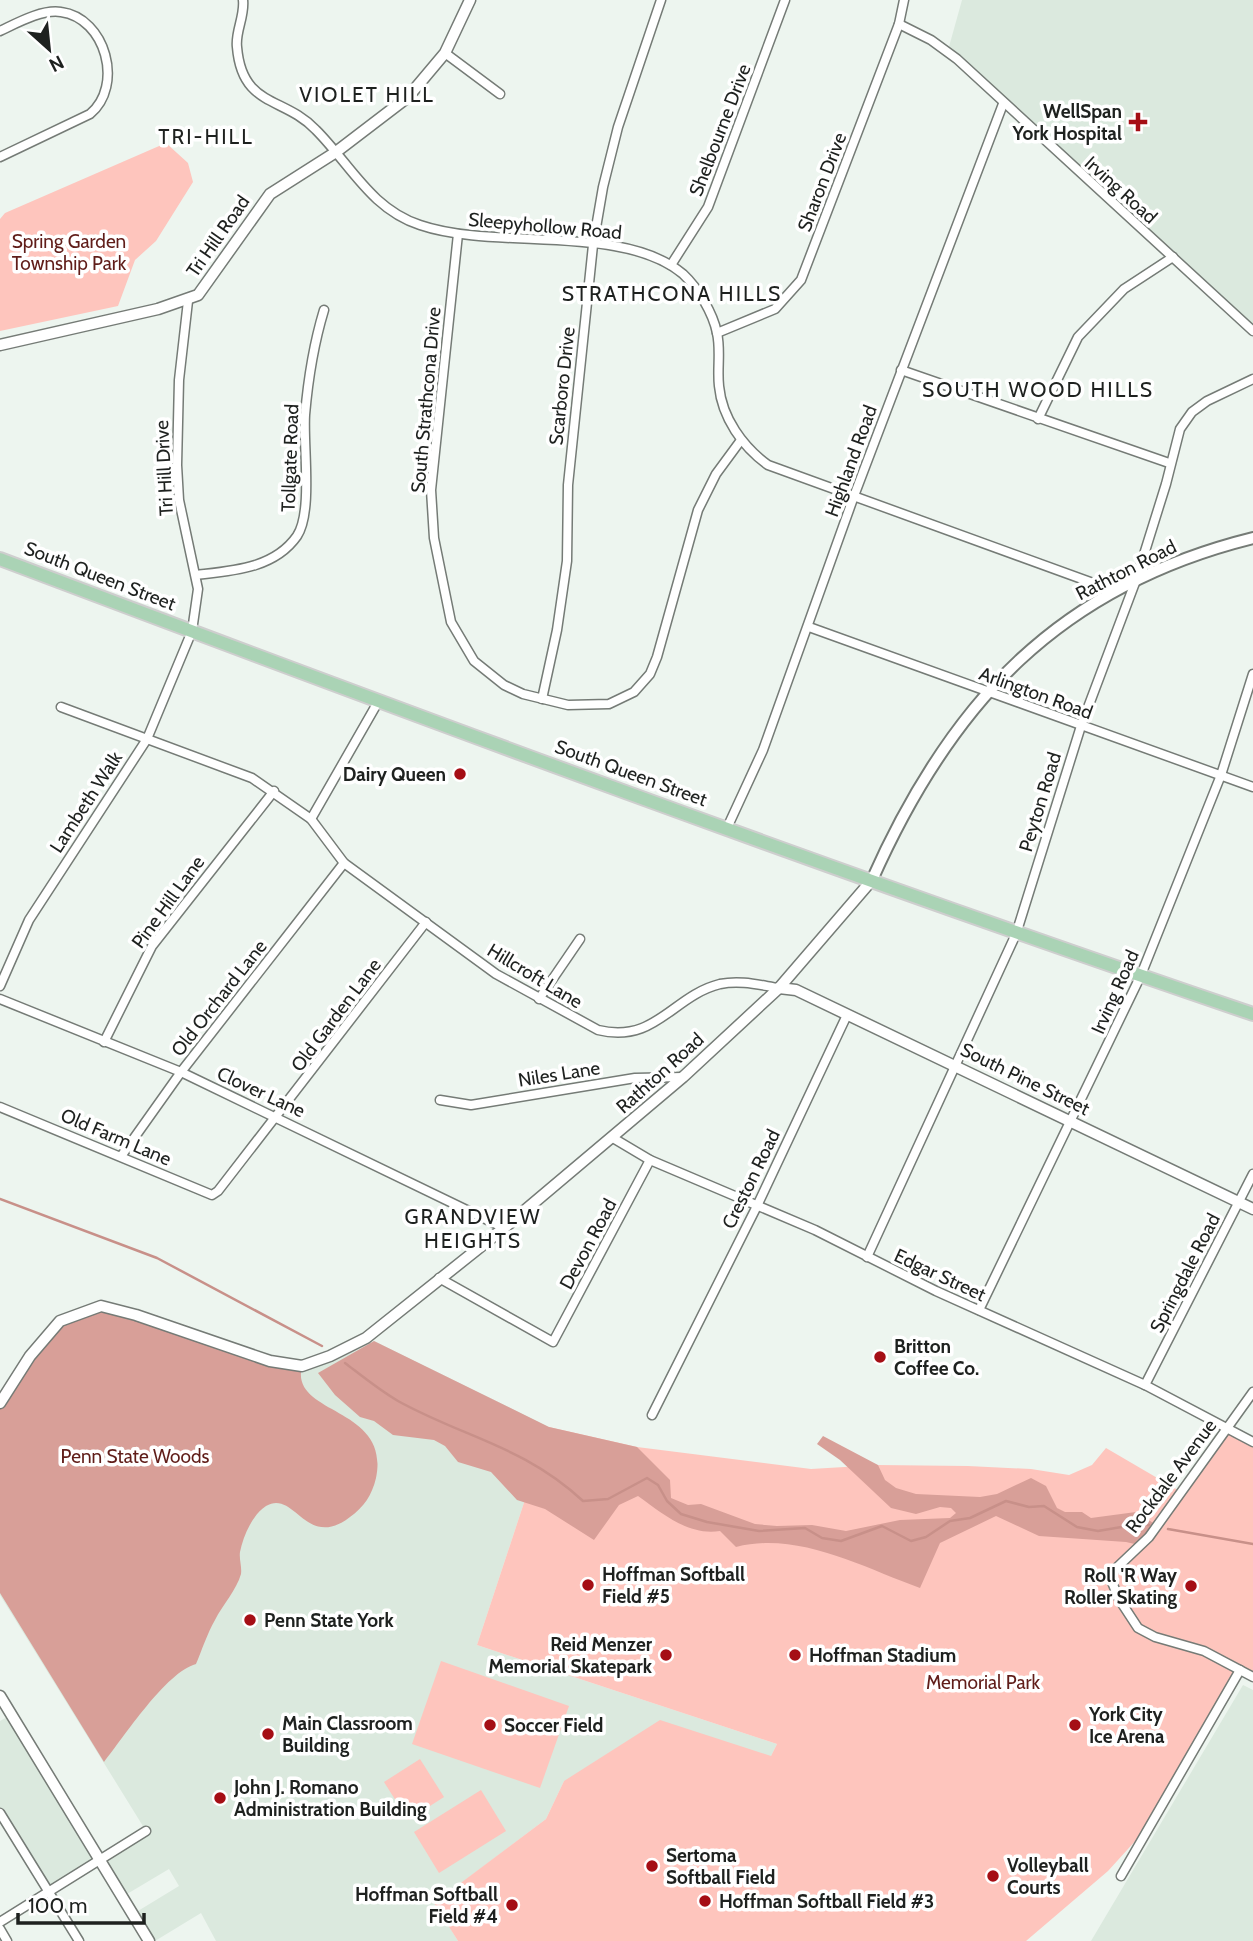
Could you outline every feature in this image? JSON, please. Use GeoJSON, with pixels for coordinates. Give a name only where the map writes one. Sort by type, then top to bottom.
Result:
{"type":"FeatureCollection","features":[{"type":"Feature","properties":{"kind":"main road","name":"Rathton Road"},"geometry":{"type":"LineString","coordinates":[[872,880],[897,822],[927,770],[987,692],[1021,658],[1066,621],[1136,580],[1178,561],[1253,538]]}},
{"type":"Feature","properties":{"kind":"main road","name":"South Queen Street"},"geometry":{"type":"LineString","coordinates":[[0,559],[378,702],[1016,934],[1253,1014]]}},
{"type":"Feature","properties":{"kind":"street","name":"Tri Hill Road"},"geometry":{"type":"LineString","coordinates":[[0,345],[188,301],[205,287],[270,194],[336,152],[408,97],[445,53],[470,0]]}},
{"type":"Feature","properties":{"kind":"street","name":"Scarboro Drive"},"geometry":{"type":"LineString","coordinates":[[542,699],[557,630],[567,561],[568,485],[593,245],[603,187],[618,127],[661,0]]}},
{"type":"Feature","properties":{"kind":"street","name":"Shelbourne Drive"},"geometry":{"type":"LineString","coordinates":[[671,265],[708,208],[785,0]]}},
{"type":"Feature","properties":{"kind":"street","name":"Sharon Drive"},"geometry":{"type":"LineString","coordinates":[[717,333],[775,309],[801,279],[899,24],[904,0]]}},
{"type":"Feature","properties":{"kind":"street","name":"Sleepyhollow Road"},"geometry":{"type":"LineString","coordinates":[[246,2],[236,45],[247,84],[267,102],[290,111],[314,127],[369,194],[391,209],[419,225],[458,234],[634,249],[671,265],[695,288],[717,333],[719,388],[727,415],[741,440],[768,465],[1115,591]]}},
{"type":"Feature","properties":{"kind":"street"},"geometry":{"type":"LineString","coordinates":[[0,31],[44,13],[60,11],[76,16],[96,34],[107,54],[108,69],[99,106],[90,114],[0,157]]}},
{"type":"Feature","properties":{"kind":"street","name":"Irving Road"},"geometry":{"type":"LineString","coordinates":[[899,24],[931,40],[957,59],[1253,331]]}},
{"type":"Feature","properties":{"kind":"street"},"geometry":{"type":"LineString","coordinates":[[445,53],[499,94]]}},
{"type":"Feature","properties":{"kind":"street","name":"Highland Road"},"geometry":{"type":"LineString","coordinates":[[727,828],[763,750],[854,496],[1003,104]]}},
{"type":"Feature","properties":{"kind":"street","name":"South Strathcona Drive"},"geometry":{"type":"LineString","coordinates":[[458,234],[431,490],[434,538],[451,622],[464,648],[474,661],[504,685],[542,699]]}},
{"type":"Feature","properties":{"kind":"street"},"geometry":{"type":"LineString","coordinates":[[1038,419],[1078,337],[1124,289],[1173,257]]}},
{"type":"Feature","properties":{"kind":"street","name":"Tri Hill Drive"},"geometry":{"type":"LineString","coordinates":[[188,301],[179,380],[177,465],[179,500],[198,589],[192,631]]}},
{"type":"Feature","properties":{"kind":"street","name":"Tollgate Road"},"geometry":{"type":"LineString","coordinates":[[196,575],[252,569],[296,538],[303,524],[307,503],[304,486],[305,415],[317,334],[324,310]]}},
{"type":"Feature","properties":{"kind":"street"},"geometry":{"type":"LineString","coordinates":[[901,370],[1169,463]]}},
{"type":"Feature","properties":{"kind":"street","name":"Peyton Road"},"geometry":{"type":"LineString","coordinates":[[867,1257],[924,1128],[958,1065],[1016,934],[1081,726],[1136,580],[1180,429],[1192,412],[1207,401],[1253,379]]}},
{"type":"Feature","properties":{"kind":"street"},"geometry":{"type":"LineString","coordinates":[[542,699],[583,706],[609,704],[634,692],[650,674],[698,510],[716,474],[741,440]]}},
{"type":"Feature","properties":{"kind":"street","name":"Arlington Road"},"geometry":{"type":"LineString","coordinates":[[809,627],[1253,787]]}},
{"type":"Feature","properties":{"kind":"street","name":"Lambeth Walk"},"geometry":{"type":"LineString","coordinates":[[0,986],[29,920],[147,739],[192,631]]}},
{"type":"Feature","properties":{"kind":"street","name":"Irving Road"},"geometry":{"type":"LineString","coordinates":[[979,1310],[1142,975],[1221,775],[1253,674]]}},
{"type":"Feature","properties":{"kind":"street"},"geometry":{"type":"LineString","coordinates":[[311,819],[378,702]]}},
{"type":"Feature","properties":{"kind":"street","name":"Hillcroft Lane"},"geometry":{"type":"LineString","coordinates":[[61,708],[252,778],[274,791],[311,819],[344,863],[496,974],[598,1030],[614,1034],[633,1032],[654,1024],[718,985],[742,981],[779,988]]}},
{"type":"Feature","properties":{"kind":"street","name":"Pine Hill Lane"},"geometry":{"type":"LineString","coordinates":[[104,1042],[152,946],[274,791]]}},
{"type":"Feature","properties":{"kind":"street","name":"Old Orchard Lane"},"geometry":{"type":"LineString","coordinates":[[122,1155],[181,1072],[344,863]]}},
{"type":"Feature","properties":{"kind":"street","name":"Rathton Road"},"geometry":{"type":"LineString","coordinates":[[0,1403],[30,1356],[60,1321],[101,1306],[136,1315],[270,1361],[302,1366],[366,1338],[613,1138],[682,1077],[779,988],[872,880]]}},
{"type":"Feature","properties":{"kind":"street","name":"Old Garden Lane"},"geometry":{"type":"LineString","coordinates":[[218,1191],[278,1117],[426,922]]}},
{"type":"Feature","properties":{"kind":"street"},"geometry":{"type":"LineString","coordinates":[[539,999],[580,939]]}},
{"type":"Feature","properties":{"kind":"street","name":"South Pine Street"},"geometry":{"type":"LineString","coordinates":[[779,988],[796,990],[958,1065],[1253,1209]]}},
{"type":"Feature","properties":{"kind":"street","name":"Clover Lane"},"geometry":{"type":"LineString","coordinates":[[0,999],[181,1072],[503,1228]]}},
{"type":"Feature","properties":{"kind":"street","name":"Creston Road"},"geometry":{"type":"LineString","coordinates":[[652,1415],[664,1385],[757,1206],[847,1014]]}},
{"type":"Feature","properties":{"kind":"street","name":"Niles Lane"},"geometry":{"type":"LineString","coordinates":[[440,1100],[471,1105],[635,1077],[682,1077]]}},
{"type":"Feature","properties":{"kind":"street","name":"Old Farm Lane"},"geometry":{"type":"LineString","coordinates":[[0,1107],[122,1155],[212,1195],[218,1191]]}},
{"type":"Feature","properties":{"kind":"street","name":"Edgar Street"},"geometry":{"type":"LineString","coordinates":[[613,1138],[650,1160],[757,1206],[1145,1385],[1253,1442]]}},
{"type":"Feature","properties":{"kind":"street","name":"Devon Road"},"geometry":{"type":"LineString","coordinates":[[439,1278],[553,1342],[650,1160]]}},
{"type":"Feature","properties":{"kind":"street","name":"Springdale Road"},"geometry":{"type":"LineString","coordinates":[[1145,1385],[1253,1174]]}},
{"type":"Feature","properties":{"kind":"street","name":"Rockdale Avenue"},"geometry":{"type":"LineString","coordinates":[[1240,1670],[1204,1651],[1155,1637],[1138,1628],[1119,1599],[1109,1575],[1149,1538],[1253,1392]]}},
{"type":"Feature","properties":{"kind":"street"},"geometry":{"type":"LineString","coordinates":[[1121,1876],[1240,1670],[1253,1677]]}},
{"type":"Feature","properties":{"kind":"street"},"geometry":{"type":"LineString","coordinates":[[0,1696],[149,1941]]}},
{"type":"Feature","properties":{"kind":"street"},"geometry":{"type":"LineString","coordinates":[[0,1813],[79,1941]]}},
{"type":"Feature","properties":{"kind":"street"},"geometry":{"type":"LineString","coordinates":[[0,1922],[146,1832]]}},
{"type":"Feature","properties":{"kind":"street"},"geometry":{"type":"LineString","coordinates":[[0,1929],[7,1941]]}},
{"type":"Feature","properties":{"kind":"shaded area","name":"WellSpan York Hospital"},"geometry":{"type":"Polygon","coordinates":[[[962,0],[1253,0],[1253,328],[947,54],[962,0]]]}},
{"type":"Feature","properties":{"kind":"shaded area","name":"Penn State York"},"geometry":{"type":"Polygon","coordinates":[[[374,1341],[549,1427],[477,1645],[777,1744],[771,1756],[564,1781],[546,1819],[435,1903],[458,1941],[216,1941],[201,1913],[155,1941],[149,1941],[133,1914],[179,1886],[169,1869],[122,1897],[99,1860],[48,1891],[0,1813],[0,1721],[11,1715],[100,1860],[146,1831],[0,1595],[0,1403],[300,1373],[374,1341]]]}},
{"type":"Feature","properties":{"kind":"shaded area"},"geometry":{"type":"Polygon","coordinates":[[[1243,1685],[1253,1690],[1253,1941],[1091,1941],[1243,1685]]]}},
{"type":"Feature","properties":{"kind":"green space","name":"Spring Garden Township Park"},"geometry":{"type":"Polygon","coordinates":[[[166,143],[188,163],[193,182],[156,241],[135,260],[118,306],[0,331],[0,219],[5,213],[166,143]]]}},
{"type":"Feature","properties":{"kind":"green space","name":"Penn State Woods"},"geometry":{"type":"Polygon","coordinates":[[[101,1306],[302,1366],[302,1382],[310,1394],[356,1424],[369,1437],[377,1454],[376,1478],[370,1495],[355,1513],[335,1526],[322,1527],[312,1524],[285,1505],[276,1503],[266,1506],[256,1515],[241,1546],[239,1580],[212,1625],[196,1664],[184,1669],[159,1692],[104,1762],[0,1593],[0,1403],[60,1321],[101,1306]]]}},
{"type":"Feature","properties":{"kind":"green space"},"geometry":{"type":"Polygon","coordinates":[[[374,1341],[549,1427],[637,1447],[670,1480],[671,1498],[688,1505],[701,1504],[755,1524],[812,1525],[846,1531],[900,1520],[950,1518],[956,1513],[951,1508],[940,1507],[916,1514],[891,1508],[840,1460],[817,1444],[823,1436],[878,1465],[885,1480],[896,1488],[916,1494],[980,1497],[997,1494],[1031,1478],[1046,1486],[1057,1508],[1065,1512],[1082,1512],[1091,1518],[1136,1512],[1158,1526],[1139,1545],[1039,1536],[996,1516],[940,1543],[920,1588],[806,1547],[759,1543],[736,1547],[720,1531],[709,1532],[687,1527],[638,1496],[619,1505],[594,1540],[545,1509],[517,1500],[491,1472],[458,1462],[445,1446],[434,1440],[393,1435],[374,1421],[360,1417],[335,1395],[318,1373],[374,1341]]]}},
{"type":"Feature","properties":{"kind":"green space","name":"Memorial Park"},"geometry":{"type":"Polygon","coordinates":[[[549,1427],[637,1447],[811,1469],[878,1465],[968,1466],[1031,1469],[1069,1475],[1092,1465],[1106,1448],[1183,1493],[1227,1428],[1253,1442],[1253,1677],[1241,1670],[1147,1828],[1108,1871],[1026,1941],[458,1941],[434,1903],[546,1819],[564,1781],[660,1720],[771,1756],[777,1744],[477,1645],[549,1427]]]}},
{"type":"Feature","properties":{"kind":"green space","name":"Soccer Field"},"geometry":{"type":"Polygon","coordinates":[[[441,1661],[569,1706],[540,1788],[412,1744],[441,1661]]]}},
{"type":"Feature","properties":{"kind":"green space"},"geometry":{"type":"Polygon","coordinates":[[[420,1759],[444,1797],[408,1820],[384,1782],[420,1759]]]}},
{"type":"Feature","properties":{"kind":"green space"},"geometry":{"type":"Polygon","coordinates":[[[481,1790],[506,1831],[439,1873],[414,1832],[481,1790]]]}},
{"type":"Feature","properties":{"kind":"waterway"},"geometry":{"type":"LineString","coordinates":[[0,1199],[157,1258],[322,1346]]}},
{"type":"Feature","properties":{"kind":"waterway"},"geometry":{"type":"LineString","coordinates":[[345,1363],[398,1401],[539,1467],[583,1501],[608,1499],[647,1478],[658,1485],[667,1501],[681,1514],[707,1522],[759,1531],[805,1528],[822,1538],[841,1541],[882,1526],[911,1541],[926,1537],[950,1521],[970,1518],[1006,1501],[1029,1507],[1044,1506],[1077,1527],[1098,1531],[1139,1524],[1149,1525]]}},
{"type":"Feature","properties":{"kind":"waterway"},"geometry":{"type":"LineString","coordinates":[[1168,1529],[1253,1544]]}},
{"type":"Feature","properties":{"kind":"place","name":"WellSpan York Hospital"},"geometry":{"type":"Point","coordinates":[1138,122]}},
{"type":"Feature","properties":{"kind":"place","name":"Dairy Queen"},"geometry":{"type":"Point","coordinates":[460,774]}},
{"type":"Feature","properties":{"kind":"place","name":"Britton Coffee Co."},"geometry":{"type":"Point","coordinates":[880,1357]}},
{"type":"Feature","properties":{"kind":"place","name":"Hoffman Softball Field #5"},"geometry":{"type":"Point","coordinates":[588,1585]}},
{"type":"Feature","properties":{"kind":"place","name":"Roll 'R Way Roller Skating"},"geometry":{"type":"Point","coordinates":[1191,1586]}},
{"type":"Feature","properties":{"kind":"place","name":"Penn State York"},"geometry":{"type":"Point","coordinates":[250,1620]}},
{"type":"Feature","properties":{"kind":"place","name":"Reid Menzer Memorial Skatepark"},"geometry":{"type":"Point","coordinates":[666,1655]}},
{"type":"Feature","properties":{"kind":"place","name":"Hoffman Stadium"},"geometry":{"type":"Point","coordinates":[795,1655]}},
{"type":"Feature","properties":{"kind":"place","name":"Soccer Field"},"geometry":{"type":"Point","coordinates":[490,1725]}},
{"type":"Feature","properties":{"kind":"place","name":"York City Ice Arena"},"geometry":{"type":"Point","coordinates":[1075,1725]}},
{"type":"Feature","properties":{"kind":"place","name":"Main Classroom Building"},"geometry":{"type":"Point","coordinates":[268,1734]}},
{"type":"Feature","properties":{"kind":"place","name":"John J. Romano Administration Building"},"geometry":{"type":"Point","coordinates":[220,1798]}},
{"type":"Feature","properties":{"kind":"place","name":"Sertoma Softball Field"},"geometry":{"type":"Point","coordinates":[652,1866]}},
{"type":"Feature","properties":{"kind":"place","name":"Volleyball Courts"},"geometry":{"type":"Point","coordinates":[993,1876]}},
{"type":"Feature","properties":{"kind":"place","name":"Hoffman Softball Field #3"},"geometry":{"type":"Point","coordinates":[705,1901]}},
{"type":"Feature","properties":{"kind":"place","name":"Hoffman Softball Field #4"},"geometry":{"type":"Point","coordinates":[512,1905]}},
{"type":"Feature","properties":{"kind":"district","name":"VIOLET HILL"},"geometry":{"type":"Point","coordinates":[367,94]}},
{"type":"Feature","properties":{"kind":"district","name":"TRI-HILL"},"geometry":{"type":"Point","coordinates":[206,136]}},
{"type":"Feature","properties":{"kind":"district","name":"STRATHCONA HILLS"},"geometry":{"type":"Point","coordinates":[672,293]}},
{"type":"Feature","properties":{"kind":"district","name":"SOUTH WOOD HILLS"},"geometry":{"type":"Point","coordinates":[1038,389]}},
{"type":"Feature","properties":{"kind":"district","name":"GRANDVIEW HEIGHTS"},"geometry":{"type":"Point","coordinates":[473,1228]}}]}
